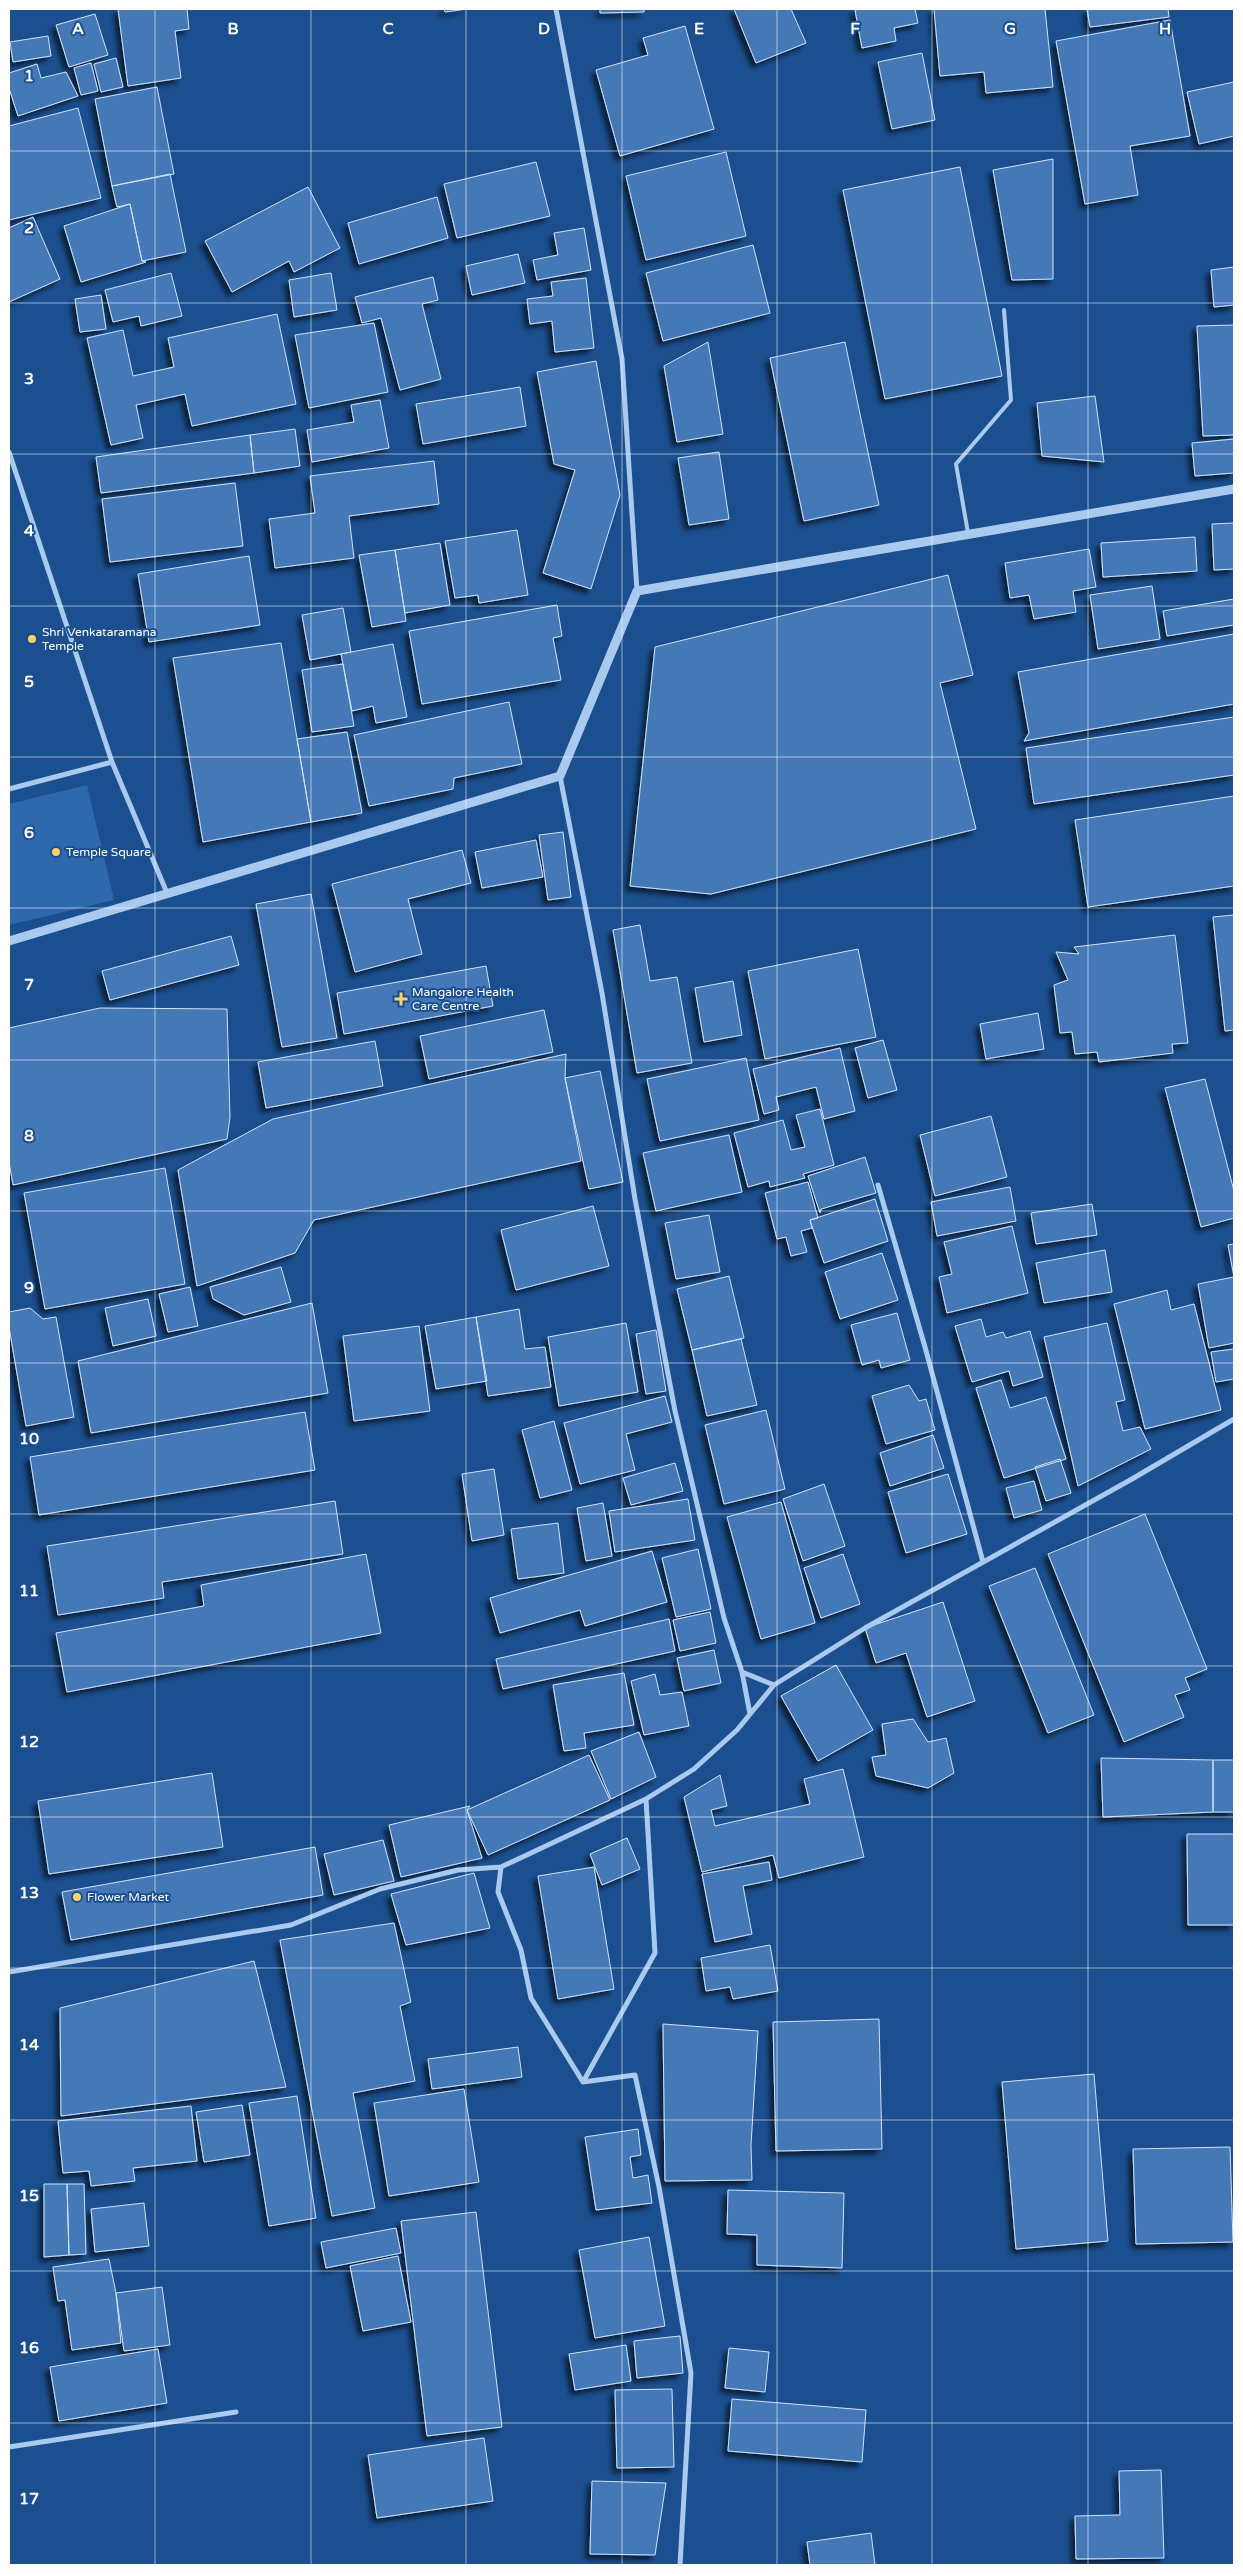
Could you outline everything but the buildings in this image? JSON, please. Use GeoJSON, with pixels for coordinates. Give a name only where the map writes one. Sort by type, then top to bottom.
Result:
{"type":"FeatureCollection","features":[{"type":"Feature","properties":{"kind":"street"},"geometry":{"type":"LineString","coordinates":[[556,9],[622,359],[637,591],[560,776],[602,993],[635,1199],[675,1411],[724,1618],[742,1672],[750,1714]]}},
{"type":"Feature","properties":{"kind":"street"},"geometry":{"type":"LineString","coordinates":[[9,452],[112,762],[167,893]]}},
{"type":"Feature","properties":{"kind":"street"},"geometry":{"type":"LineString","coordinates":[[637,591],[1234,489]]}},
{"type":"Feature","properties":{"kind":"street"},"geometry":{"type":"LineString","coordinates":[[9,789],[112,762]]}},
{"type":"Feature","properties":{"kind":"street"},"geometry":{"type":"LineString","coordinates":[[9,940],[560,776]]}},
{"type":"Feature","properties":{"kind":"street"},"geometry":{"type":"LineString","coordinates":[[878,1185],[925,1346],[983,1562]]}},
{"type":"Feature","properties":{"kind":"street"},"geometry":{"type":"LineString","coordinates":[[9,1972],[291,1925],[380,1889],[458,1870],[501,1868],[646,1800],[694,1769],[737,1730],[774,1685],[865,1628],[1234,1419]]}},
{"type":"Feature","properties":{"kind":"street"},"geometry":{"type":"LineString","coordinates":[[742,1672],[774,1685]]}},
{"type":"Feature","properties":{"kind":"street"},"geometry":{"type":"LineString","coordinates":[[583,2082],[655,1953],[646,1800]]}},
{"type":"Feature","properties":{"kind":"street"},"geometry":{"type":"LineString","coordinates":[[501,1868],[498,1892],[521,1950],[531,1998],[583,2082]]}},
{"type":"Feature","properties":{"kind":"street"},"geometry":{"type":"LineString","coordinates":[[583,2082],[634,2075],[659,2187],[691,2374],[680,2565]]}},
{"type":"Feature","properties":{"kind":"street"},"geometry":{"type":"LineString","coordinates":[[9,2447],[236,2412]]}},
{"type":"Feature","properties":{"kind":"lane"},"geometry":{"type":"LineString","coordinates":[[968,535],[956,464],[1011,400],[1004,310]]}},
{"type":"Feature","properties":{"kind":"shaded area","name":"Temple Square"},"geometry":{"type":"Polygon","coordinates":[[[87,785],[114,900],[9,925],[9,804],[87,785]]]}},
{"type":"Feature","properties":{"kind":"place","name":"Shri Venkataramana Temple"},"geometry":{"type":"Point","coordinates":[32,639]}},
{"type":"Feature","properties":{"kind":"place","name":"Temple Square"},"geometry":{"type":"Point","coordinates":[56,852]}},
{"type":"Feature","properties":{"kind":"place","name":"Mangalore Health Care Centre"},"geometry":{"type":"Point","coordinates":[401,999]}},
{"type":"Feature","properties":{"kind":"place","name":"Flower Market"},"geometry":{"type":"Point","coordinates":[77,1897]}}]}
